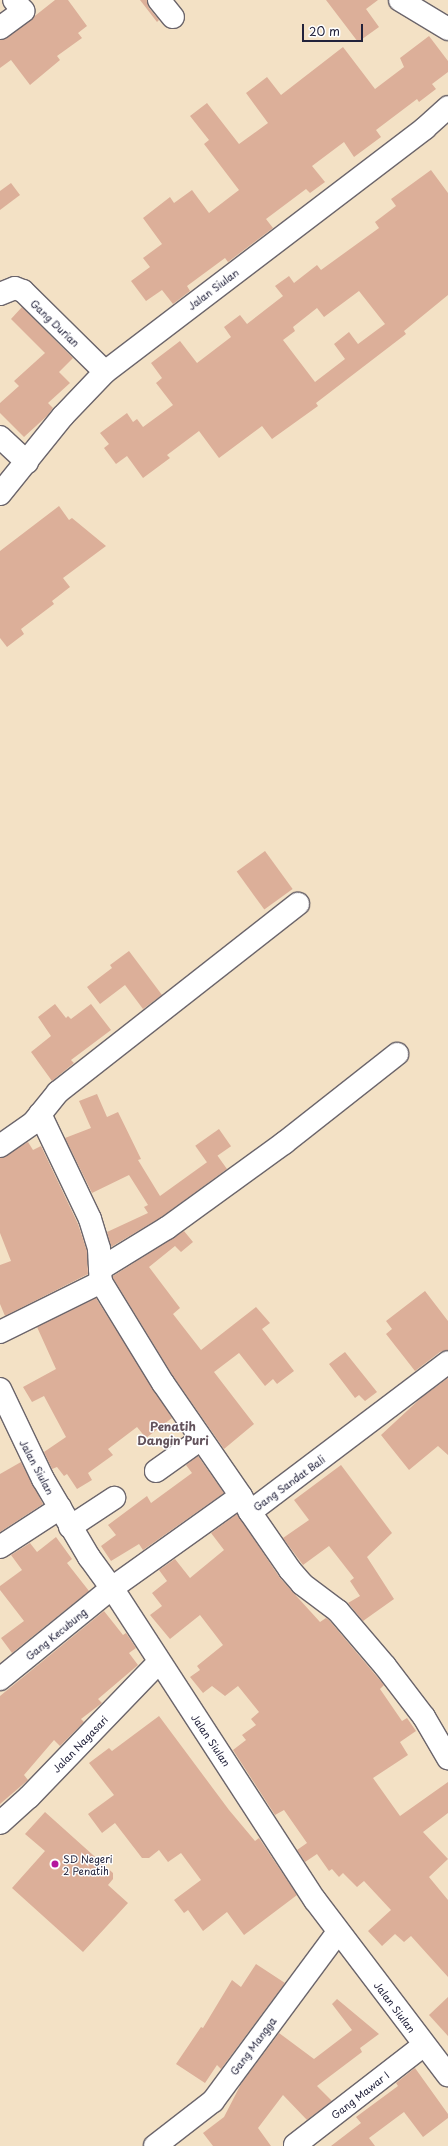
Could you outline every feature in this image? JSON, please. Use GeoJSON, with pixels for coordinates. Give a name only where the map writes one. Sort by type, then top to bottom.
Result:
{"type":"FeatureCollection","features":[{"type":"Feature","properties":{"kind":"street"},"geometry":{"type":"LineString","coordinates":[[159,0],[173,17]]}},
{"type":"Feature","properties":{"kind":"street"},"geometry":{"type":"LineString","coordinates":[[400,0],[448,30]]}},
{"type":"Feature","properties":{"kind":"street"},"geometry":{"type":"LineString","coordinates":[[0,28],[24,4]]}},
{"type":"Feature","properties":{"kind":"street","name":"Jalan Siulan"},"geometry":{"type":"LineString","coordinates":[[0,494],[63,416],[105,372],[425,128],[448,107]]}},
{"type":"Feature","properties":{"kind":"street","name":"Gang Durian"},"geometry":{"type":"LineString","coordinates":[[0,294],[15,288],[23,291],[105,372]]}},
{"type":"Feature","properties":{"kind":"street"},"geometry":{"type":"LineString","coordinates":[[0,437],[27,462]]}},
{"type":"Feature","properties":{"kind":"street"},"geometry":{"type":"LineString","coordinates":[[0,1146],[33,1123],[58,1092],[298,904]]}},
{"type":"Feature","properties":{"kind":"street"},"geometry":{"type":"LineString","coordinates":[[0,1332],[101,1276],[284,1143],[396,1054]]}},
{"type":"Feature","properties":{"kind":"street"},"geometry":{"type":"LineString","coordinates":[[40,1114],[90,1219],[99,1249],[101,1276],[163,1383],[290,1570],[302,1584],[338,1611],[385,1666],[424,1717],[448,1758]]}},
{"type":"Feature","properties":{"kind":"street","name":"Gang Sandat Bali"},"geometry":{"type":"LineString","coordinates":[[112,1588],[246,1504],[448,1362]]}},
{"type":"Feature","properties":{"kind":"street","name":"Jalan Siulan"},"geometry":{"type":"LineString","coordinates":[[0,1389],[8,1428],[60,1508],[70,1527],[112,1588],[159,1662],[338,1932],[448,2075]]}},
{"type":"Feature","properties":{"kind":"street"},"geometry":{"type":"LineString","coordinates":[[156,1471],[201,1439]]}},
{"type":"Feature","properties":{"kind":"street"},"geometry":{"type":"LineString","coordinates":[[70,1527],[114,1498]]}},
{"type":"Feature","properties":{"kind":"street"},"geometry":{"type":"LineString","coordinates":[[0,1547],[60,1508]]}},
{"type":"Feature","properties":{"kind":"street","name":"Gang Kecubung"},"geometry":{"type":"LineString","coordinates":[[0,1679],[112,1588]]}},
{"type":"Feature","properties":{"kind":"street","name":"Jalan Nagasari"},"geometry":{"type":"LineString","coordinates":[[0,1823],[29,1797],[159,1662]]}},
{"type":"Feature","properties":{"kind":"street","name":"Gang Mangga"},"geometry":{"type":"LineString","coordinates":[[154,2146],[213,2101],[338,1932]]}},
{"type":"Feature","properties":{"kind":"street","name":"Gang Mawar I"},"geometry":{"type":"LineString","coordinates":[[296,2145],[424,2045]]}},
{"type":"Feature","properties":{"kind":"building"},"geometry":{"type":"Polygon","coordinates":[[[55,0],[68,0],[87,26],[78,33],[82,38],[57,56],[60,60],[30,85],[11,60],[0,68],[0,40],[7,38],[55,0]]]}},
{"type":"Feature","properties":{"kind":"building"},"geometry":{"type":"Polygon","coordinates":[[[140,0],[147,0],[149,8],[159,20],[157,22],[140,0]]]}},
{"type":"Feature","properties":{"kind":"building"},"geometry":{"type":"Polygon","coordinates":[[[326,0],[378,0],[366,9],[379,27],[358,42],[326,0]]]}},
{"type":"Feature","properties":{"kind":"building"},"geometry":{"type":"Polygon","coordinates":[[[429,36],[448,61],[448,72],[432,84],[436,89],[419,102],[417,99],[376,130],[381,137],[354,157],[344,142],[312,166],[325,182],[310,193],[306,189],[266,219],[273,228],[228,262],[225,258],[187,286],[190,291],[173,304],[162,290],[146,301],[131,281],[150,267],[143,258],[162,244],[143,218],[170,197],[174,203],[192,190],[209,213],[239,190],[204,144],[209,140],[190,116],[207,103],[239,144],[268,123],[246,93],[267,77],[281,95],[343,47],[375,89],[404,67],[400,58],[429,36]]]}},
{"type":"Feature","properties":{"kind":"building"},"geometry":{"type":"Polygon","coordinates":[[[431,170],[448,193],[448,295],[404,331],[406,334],[316,403],[318,406],[272,439],[262,426],[219,458],[199,431],[167,455],[170,458],[143,478],[127,456],[116,464],[104,448],[109,444],[100,433],[127,413],[133,422],[137,419],[143,427],[173,405],[156,383],[162,378],[151,363],[180,341],[197,363],[231,337],[224,327],[240,315],[247,324],[283,296],[275,286],[289,276],[294,283],[317,265],[321,270],[379,228],[375,222],[396,206],[391,199],[431,170]],[[359,291],[324,317],[317,308],[293,327],[295,331],[283,340],[315,382],[345,359],[334,344],[349,332],[358,344],[385,324],[359,291]]]}},
{"type":"Feature","properties":{"kind":"building"},"geometry":{"type":"Polygon","coordinates":[[[11,183],[20,195],[0,210],[0,191],[11,183]]]}},
{"type":"Feature","properties":{"kind":"building"},"geometry":{"type":"Polygon","coordinates":[[[22,307],[73,358],[59,372],[70,383],[48,403],[53,408],[48,415],[24,437],[0,413],[0,403],[19,386],[14,381],[45,353],[11,319],[22,307]]]}},
{"type":"Feature","properties":{"kind":"building"},"geometry":{"type":"Polygon","coordinates":[[[59,506],[69,520],[72,518],[106,546],[63,578],[70,587],[52,601],[54,604],[21,629],[24,634],[7,647],[0,638],[0,551],[59,506]]]}},
{"type":"Feature","properties":{"kind":"building"},"geometry":{"type":"Polygon","coordinates":[[[265,851],[293,889],[264,910],[237,872],[265,851]]]}},
{"type":"Feature","properties":{"kind":"building"},"geometry":{"type":"Polygon","coordinates":[[[129,951],[162,995],[143,1009],[125,985],[100,1004],[87,987],[112,968],[110,965],[129,951]]]}},
{"type":"Feature","properties":{"kind":"building"},"geometry":{"type":"Polygon","coordinates":[[[55,1004],[66,1018],[68,1016],[71,1019],[91,1004],[111,1030],[71,1060],[74,1063],[52,1081],[31,1052],[51,1036],[38,1017],[55,1004]]]}},
{"type":"Feature","properties":{"kind":"building"},"geometry":{"type":"Polygon","coordinates":[[[97,1094],[107,1117],[118,1112],[141,1159],[138,1160],[160,1196],[217,1155],[227,1169],[160,1218],[111,1247],[107,1232],[148,1213],[144,1207],[148,1205],[129,1175],[92,1193],[65,1138],[91,1128],[79,1101],[97,1094]]]}},
{"type":"Feature","properties":{"kind":"building"},"geometry":{"type":"Polygon","coordinates":[[[219,1129],[231,1146],[207,1163],[195,1146],[219,1129]]]}},
{"type":"Feature","properties":{"kind":"building"},"geometry":{"type":"Polygon","coordinates":[[[28,1142],[33,1150],[41,1146],[78,1224],[87,1251],[88,1274],[5,1316],[0,1304],[0,1265],[11,1261],[0,1233],[0,1158],[28,1142]]]}},
{"type":"Feature","properties":{"kind":"building"},"geometry":{"type":"Polygon","coordinates":[[[184,1231],[193,1242],[181,1252],[175,1246],[149,1267],[180,1308],[173,1314],[201,1350],[256,1307],[270,1323],[262,1329],[294,1371],[277,1384],[273,1379],[265,1386],[239,1353],[214,1372],[254,1424],[224,1449],[173,1376],[113,1278],[113,1276],[184,1231]]]}},
{"type":"Feature","properties":{"kind":"building"},"geometry":{"type":"Polygon","coordinates":[[[425,1291],[448,1321],[448,1350],[440,1352],[415,1371],[386,1334],[392,1329],[386,1321],[425,1291]]]}},
{"type":"Feature","properties":{"kind":"building"},"geometry":{"type":"Polygon","coordinates":[[[96,1298],[172,1418],[146,1438],[137,1427],[108,1449],[113,1455],[88,1473],[92,1480],[77,1489],[67,1474],[64,1476],[57,1467],[52,1469],[44,1452],[66,1437],[44,1396],[32,1402],[23,1387],[56,1369],[37,1327],[96,1298]]]}},
{"type":"Feature","properties":{"kind":"building"},"geometry":{"type":"Polygon","coordinates":[[[345,1352],[377,1392],[365,1401],[359,1395],[355,1398],[329,1364],[345,1352]]]}},
{"type":"Feature","properties":{"kind":"building"},"geometry":{"type":"Polygon","coordinates":[[[448,1378],[448,1455],[438,1446],[409,1470],[381,1435],[422,1397],[448,1378]]]}},
{"type":"Feature","properties":{"kind":"building"},"geometry":{"type":"Polygon","coordinates":[[[198,1456],[224,1493],[143,1550],[139,1544],[111,1561],[101,1546],[116,1535],[108,1525],[147,1496],[151,1503],[192,1473],[186,1465],[198,1456]]]}},
{"type":"Feature","properties":{"kind":"building"},"geometry":{"type":"Polygon","coordinates":[[[21,1462],[43,1504],[0,1532],[0,1474],[21,1462]]]}},
{"type":"Feature","properties":{"kind":"building"},"geometry":{"type":"Polygon","coordinates":[[[341,1465],[392,1533],[367,1557],[394,1599],[363,1621],[348,1603],[360,1596],[350,1581],[354,1578],[329,1546],[303,1565],[283,1538],[309,1520],[294,1500],[341,1465]]]}},
{"type":"Feature","properties":{"kind":"building"},"geometry":{"type":"Polygon","coordinates":[[[237,1514],[280,1578],[320,1622],[326,1618],[329,1620],[384,1685],[380,1689],[402,1721],[407,1718],[416,1731],[400,1742],[408,1755],[373,1778],[400,1816],[448,1782],[448,1813],[423,1832],[448,1859],[429,1877],[448,1900],[448,1977],[411,1936],[404,1942],[395,1934],[382,1946],[368,1931],[391,1910],[364,1881],[357,1887],[343,1873],[339,1877],[332,1869],[329,1871],[317,1854],[305,1862],[297,1850],[307,1843],[284,1810],[275,1815],[233,1750],[246,1740],[242,1735],[256,1725],[251,1719],[259,1712],[238,1686],[225,1696],[212,1686],[203,1693],[190,1677],[200,1670],[197,1666],[223,1645],[200,1615],[170,1639],[150,1615],[162,1606],[152,1593],[167,1581],[159,1570],[175,1559],[190,1578],[224,1550],[211,1533],[237,1514]]]}},
{"type":"Feature","properties":{"kind":"building"},"geometry":{"type":"Polygon","coordinates":[[[56,1537],[72,1559],[67,1563],[89,1591],[12,1653],[1,1638],[24,1621],[0,1590],[0,1586],[22,1570],[11,1555],[30,1543],[37,1552],[56,1537]]]}},
{"type":"Feature","properties":{"kind":"building"},"geometry":{"type":"Polygon","coordinates":[[[104,1611],[123,1635],[126,1633],[136,1648],[129,1653],[138,1665],[98,1699],[102,1703],[81,1719],[84,1722],[60,1746],[54,1740],[24,1775],[28,1780],[0,1804],[0,1696],[104,1611]]]}},
{"type":"Feature","properties":{"kind":"building"},"geometry":{"type":"Polygon","coordinates":[[[159,1716],[229,1810],[255,1841],[259,1838],[297,1895],[244,1935],[227,1912],[203,1931],[188,1910],[184,1913],[174,1900],[201,1880],[181,1853],[168,1862],[159,1850],[149,1858],[142,1858],[115,1823],[102,1833],[88,1814],[114,1795],[89,1763],[109,1748],[112,1751],[159,1716]]]}},
{"type":"Feature","properties":{"kind":"building","name":"SD Negeri 2 Penatih"},"geometry":{"type":"Polygon","coordinates":[[[45,1812],[113,1873],[113,1879],[108,1885],[128,1903],[83,1952],[12,1888],[45,1851],[25,1834],[45,1812]]]}},
{"type":"Feature","properties":{"kind":"building"},"geometry":{"type":"Polygon","coordinates":[[[256,1964],[285,1983],[221,2069],[217,2065],[205,2083],[176,2064],[201,2027],[203,2028],[232,1980],[241,1987],[256,1964]]]}},
{"type":"Feature","properties":{"kind":"building"},"geometry":{"type":"Polygon","coordinates":[[[448,1997],[448,2036],[429,2015],[448,1997]]]}},
{"type":"Feature","properties":{"kind":"building"},"geometry":{"type":"Polygon","coordinates":[[[337,1999],[379,2034],[360,2048],[362,2052],[317,2086],[332,2101],[307,2120],[283,2095],[258,2128],[271,2146],[213,2146],[203,2133],[224,2117],[241,2084],[279,2033],[314,2059],[352,2030],[332,2004],[337,1999]]]}},
{"type":"Feature","properties":{"kind":"building"},"geometry":{"type":"Polygon","coordinates":[[[415,2068],[448,2114],[448,2118],[423,2137],[404,2112],[369,2138],[375,2146],[331,2146],[361,2123],[356,2117],[398,2086],[396,2083],[415,2068]]]}},
{"type":"Feature","properties":{"kind":"place","name":"SD Negeri 2 Penatih"},"geometry":{"type":"Point","coordinates":[55,1864]}},
{"type":"Feature","properties":{"kind":"district","name":"Penatih Dangin Puri"},"geometry":{"type":"Point","coordinates":[173,1434]}}]}
